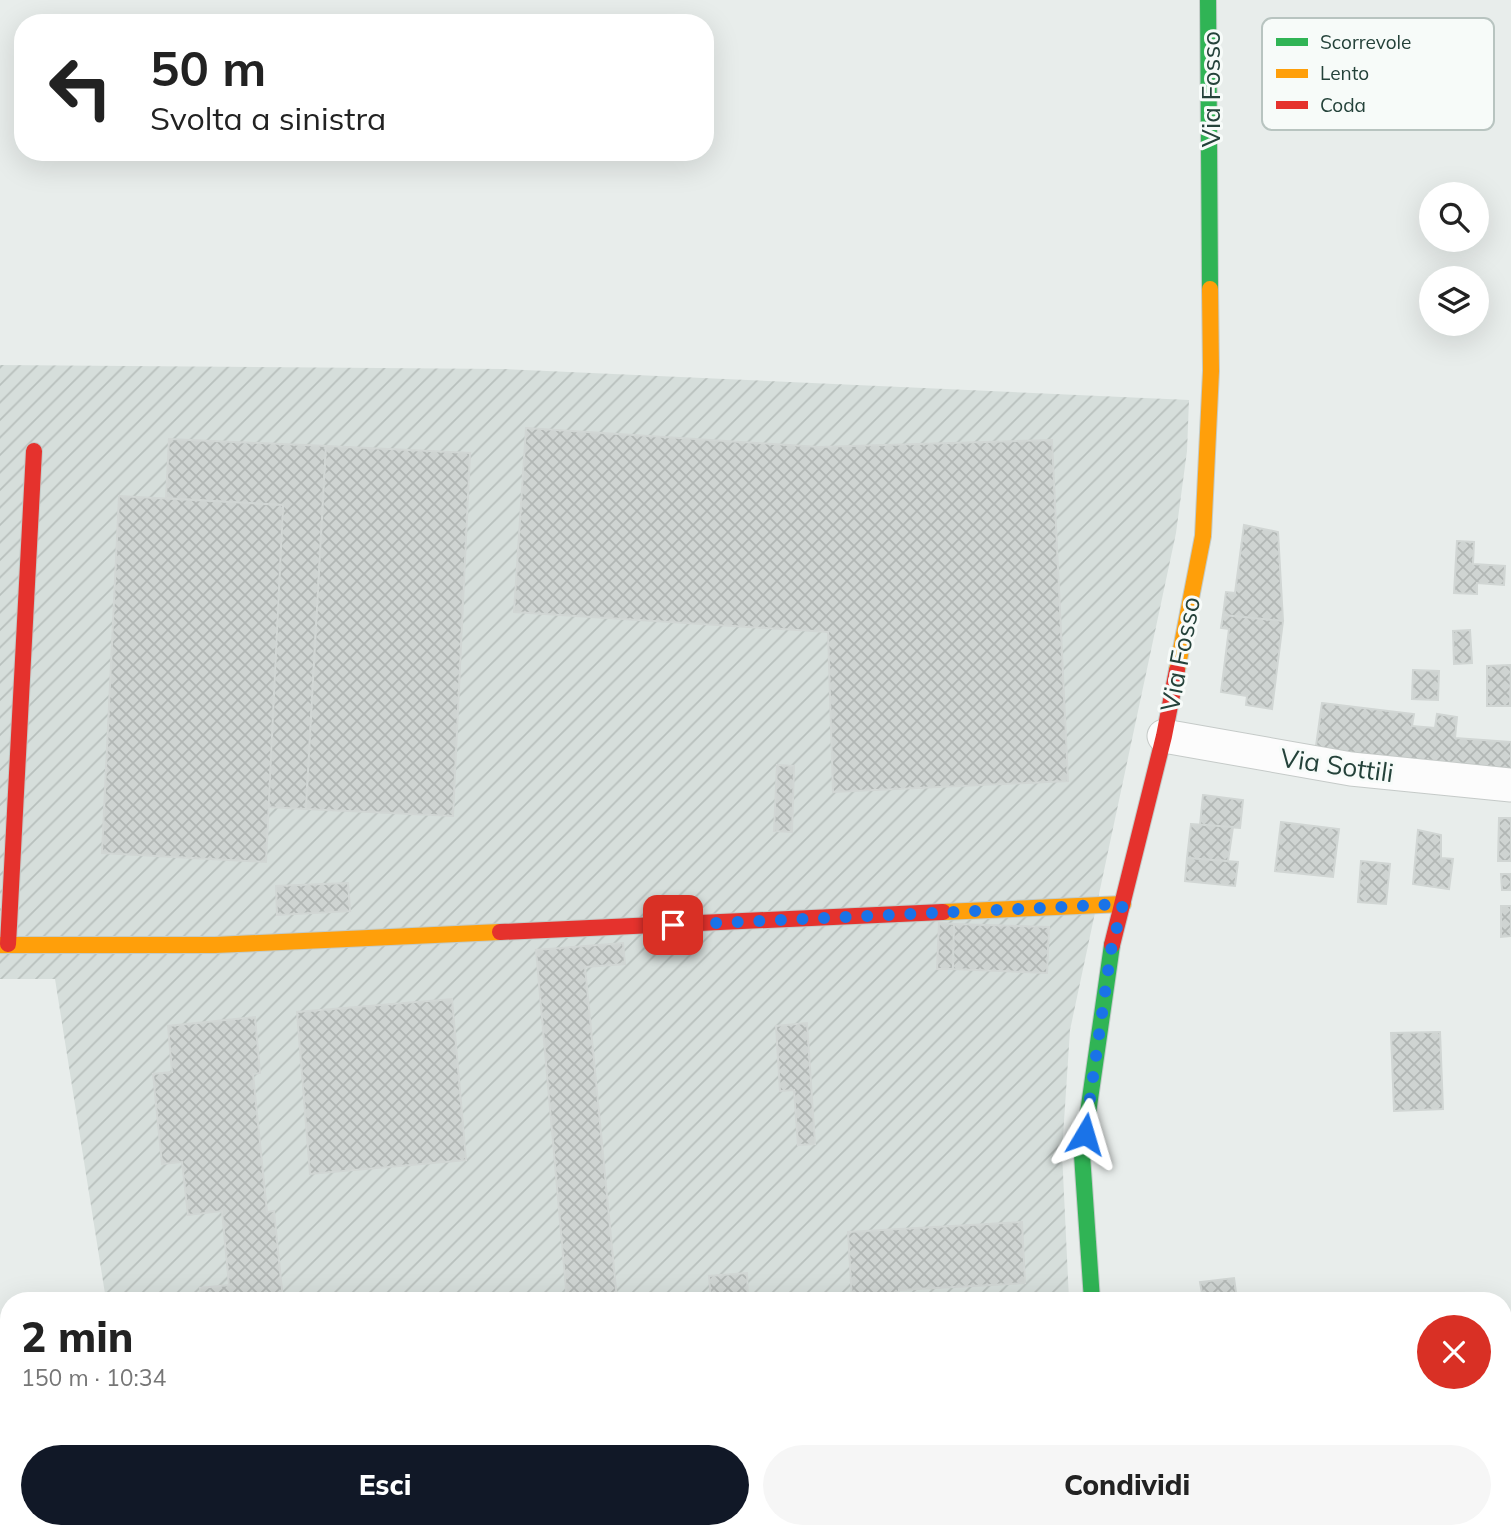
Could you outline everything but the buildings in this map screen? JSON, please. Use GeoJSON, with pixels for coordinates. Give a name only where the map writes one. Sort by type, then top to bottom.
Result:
{"type":"FeatureCollection","features":[{"type":"Feature","properties":{"kind":"street","name":"Via Fosso"},"geometry":{"type":"LineString","coordinates":[[1092,1292],[1082,1155],[1111,950],[1164,736],[1203,536],[1211,371],[1208,0]]}},
{"type":"Feature","properties":{"kind":"street"},"geometry":{"type":"LineString","coordinates":[[34,451],[4,944],[215,945],[1123,904]]}},
{"type":"Feature","properties":{"kind":"street","name":"Via Sottili"},"geometry":{"type":"LineString","coordinates":[[1164,736],[1352,769],[1511,785]]}},
{"type":"Feature","properties":{"kind":"shaded area"},"geometry":{"type":"Polygon","coordinates":[[[0,365],[503,369],[1189,400],[1187,451],[1176,533],[1070,1030],[1062,1152],[1069,1292],[105,1292],[55,979],[0,979],[0,365]]]}},
{"type":"Feature","properties":{"kind":"traffic: fast"},"geometry":{"type":"LineString","coordinates":[[1208,0],[1210,289]]}},
{"type":"Feature","properties":{"kind":"traffic: fast"},"geometry":{"type":"LineString","coordinates":[[1091,1292],[1082,1155],[1112,945]]}},
{"type":"Feature","properties":{"kind":"traffic: slow"},"geometry":{"type":"LineString","coordinates":[[1177,670],[1203,536],[1211,371],[1210,289]]}},
{"type":"Feature","properties":{"kind":"traffic: slow"},"geometry":{"type":"LineString","coordinates":[[943,912],[1123,904]]}},
{"type":"Feature","properties":{"kind":"traffic: slow"},"geometry":{"type":"LineString","coordinates":[[0,945],[215,945],[500,932]]}},
{"type":"Feature","properties":{"kind":"traffic: jam"},"geometry":{"type":"LineString","coordinates":[[8,944],[34,451]]}},
{"type":"Feature","properties":{"kind":"traffic: jam"},"geometry":{"type":"LineString","coordinates":[[1112,945],[1164,736],[1177,670]]}},
{"type":"Feature","properties":{"kind":"traffic: jam"},"geometry":{"type":"LineString","coordinates":[[500,932],[943,912]]}},
{"type":"Feature","properties":{"kind":"route"},"geometry":{"type":"LineString","coordinates":[[673,925],[1123,904],[1111,950],[1085,1134]]}}]}
